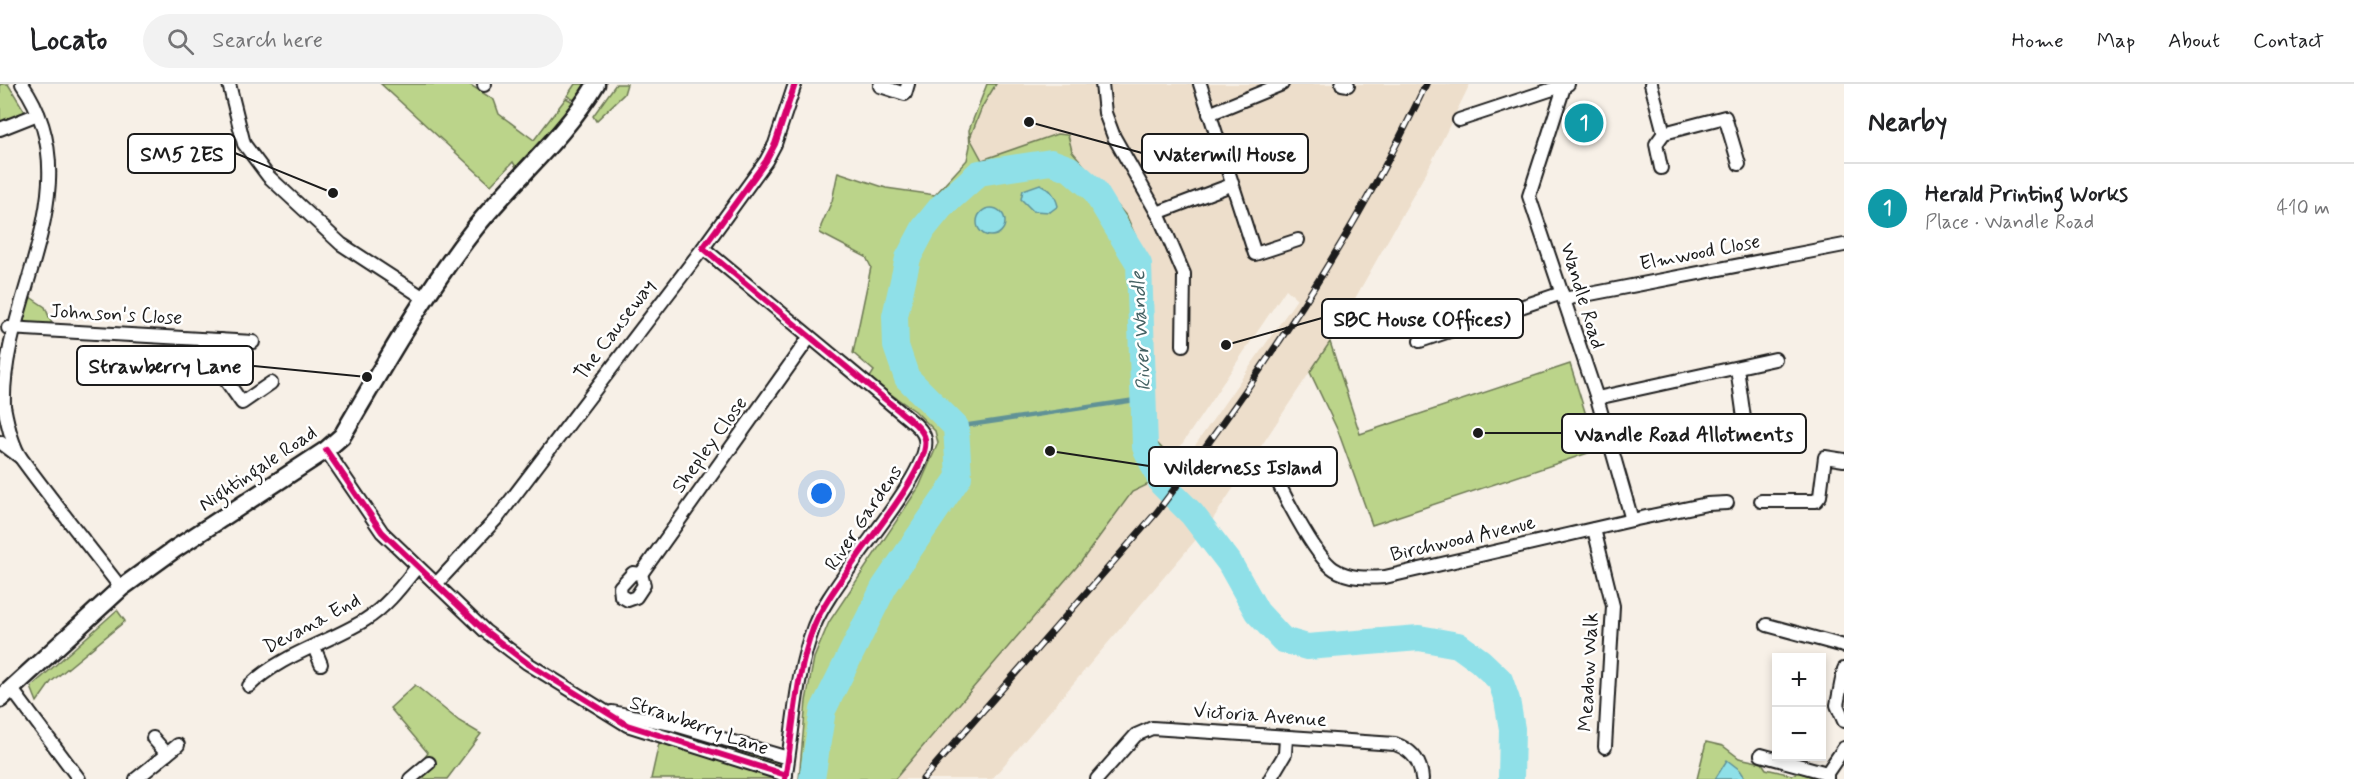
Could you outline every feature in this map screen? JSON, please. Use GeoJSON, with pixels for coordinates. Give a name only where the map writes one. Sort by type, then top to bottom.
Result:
{"type":"FeatureCollection","features":[{"type":"Feature","properties":{"kind":"main road","name":"Nightingale Road"},"geometry":{"type":"LineString","coordinates":[[6,693],[121,588],[195,536],[326,450],[342,436],[424,298],[498,199],[574,116],[596,84]]}},
{"type":"Feature","properties":{"kind":"street"},"geometry":{"type":"LineString","coordinates":[[20,457],[3,405],[2,373],[8,328],[8,307],[43,198],[46,153],[38,114],[22,84]]}},
{"type":"Feature","properties":{"kind":"street"},"geometry":{"type":"LineString","coordinates":[[229,84],[244,144],[270,179],[341,244],[424,298]]}},
{"type":"Feature","properties":{"kind":"street","name":"The Causeway"},"geometry":{"type":"LineString","coordinates":[[437,583],[498,517],[703,249],[775,144],[795,84]]}},
{"type":"Feature","properties":{"kind":"street"},"geometry":{"type":"LineString","coordinates":[[881,84],[880,86],[905,94],[908,84]]}},
{"type":"Feature","properties":{"kind":"street"},"geometry":{"type":"LineString","coordinates":[[1102,84],[1106,113],[1114,137],[1178,255],[1186,282],[1183,345]]}},
{"type":"Feature","properties":{"kind":"street"},"geometry":{"type":"LineString","coordinates":[[1200,84],[1254,254],[1298,240]]}},
{"type":"Feature","properties":{"kind":"street"},"geometry":{"type":"LineString","coordinates":[[1209,114],[1282,84]]}},
{"type":"Feature","properties":{"kind":"street"},"geometry":{"type":"LineString","coordinates":[[1459,120],[1566,84]]}},
{"type":"Feature","properties":{"kind":"street","name":"Wandle Road"},"geometry":{"type":"LineString","coordinates":[[1566,84],[1529,196],[1597,398],[1632,520]]}},
{"type":"Feature","properties":{"kind":"street"},"geometry":{"type":"LineString","coordinates":[[1651,84],[1664,133]]}},
{"type":"Feature","properties":{"kind":"street"},"geometry":{"type":"LineString","coordinates":[[0,129],[38,114]]}},
{"type":"Feature","properties":{"kind":"street"},"geometry":{"type":"LineString","coordinates":[[1661,168],[1656,144],[1664,133],[1725,117],[1739,164]]}},
{"type":"Feature","properties":{"kind":"street"},"geometry":{"type":"LineString","coordinates":[[1157,213],[1231,185]]}},
{"type":"Feature","properties":{"kind":"street","name":"Elmwood Close"},"geometry":{"type":"LineString","coordinates":[[1420,341],[1563,296],[1844,245]]}},
{"type":"Feature","properties":{"kind":"street","name":"River Gardens"},"geometry":{"type":"LineString","coordinates":[[703,249],[915,424],[925,439],[925,449],[899,500],[838,586],[815,625],[794,700],[785,777]]}},
{"type":"Feature","properties":{"kind":"street","name":"Johnson's Close"},"geometry":{"type":"LineString","coordinates":[[8,328],[253,342]]}},
{"type":"Feature","properties":{"kind":"street","name":"Shepley Close"},"geometry":{"type":"LineString","coordinates":[[641,574],[809,338]]}},
{"type":"Feature","properties":{"kind":"street"},"geometry":{"type":"LineString","coordinates":[[221,340],[220,372],[242,403],[271,383]]}},
{"type":"Feature","properties":{"kind":"street"},"geometry":{"type":"LineString","coordinates":[[1597,398],[1775,359]]}},
{"type":"Feature","properties":{"kind":"street"},"geometry":{"type":"LineString","coordinates":[[1737,369],[1744,418]]}},
{"type":"Feature","properties":{"kind":"street"},"geometry":{"type":"LineString","coordinates":[[0,442],[20,457],[121,588]]}},
{"type":"Feature","properties":{"kind":"street","name":"Strawberry Lane"},"geometry":{"type":"LineString","coordinates":[[326,450],[382,532],[508,650],[627,724],[785,777]]}},
{"type":"Feature","properties":{"kind":"street"},"geometry":{"type":"LineString","coordinates":[[1761,501],[1816,501],[1820,496],[1825,457],[1844,460]]}},
{"type":"Feature","properties":{"kind":"street","name":"Birchwood Avenue"},"geometry":{"type":"LineString","coordinates":[[1269,460],[1275,477],[1321,555],[1334,569],[1360,578],[1385,577],[1632,520],[1707,504],[1727,503]]}},
{"type":"Feature","properties":{"kind":"street","name":"Meadow Walk"},"geometry":{"type":"LineString","coordinates":[[1594,529],[1613,606],[1605,747]]}},
{"type":"Feature","properties":{"kind":"street","name":"Devana End"},"geometry":{"type":"LineString","coordinates":[[249,686],[272,665],[314,647],[381,609],[417,567]]}},
{"type":"Feature","properties":{"kind":"street"},"geometry":{"type":"LineString","coordinates":[[1767,625],[1844,646]]}},
{"type":"Feature","properties":{"kind":"street"},"geometry":{"type":"LineString","coordinates":[[314,647],[321,664]]}},
{"type":"Feature","properties":{"kind":"street"},"geometry":{"type":"LineString","coordinates":[[1844,669],[1837,705],[1844,721]]}},
{"type":"Feature","properties":{"kind":"street"},"geometry":{"type":"LineString","coordinates":[[6,693],[79,779]]}},
{"type":"Feature","properties":{"kind":"street","name":"Strawberry Lane"},"geometry":{"type":"LineString","coordinates":[[602,710],[672,724],[788,758]]}},
{"type":"Feature","properties":{"kind":"street","name":"Victoria Avenue"},"geometry":{"type":"LineString","coordinates":[[1097,779],[1136,735],[1152,728],[1395,744],[1412,753],[1418,762],[1422,779]]}},
{"type":"Feature","properties":{"kind":"street"},"geometry":{"type":"LineString","coordinates":[[153,738],[167,754]]}},
{"type":"Feature","properties":{"kind":"street"},"geometry":{"type":"LineString","coordinates":[[1270,779],[1285,754],[1286,738]]}},
{"type":"Feature","properties":{"kind":"street"},"geometry":{"type":"LineString","coordinates":[[136,779],[178,745]]}},
{"type":"Feature","properties":{"kind":"street"},"geometry":{"type":"LineString","coordinates":[[1761,755],[1827,776],[1844,748]]}},
{"type":"Feature","properties":{"kind":"street"},"geometry":{"type":"LineString","coordinates":[[410,779],[429,763]]}},
{"type":"Feature","properties":{"kind":"shaded area"},"geometry":{"type":"Polygon","coordinates":[[[996,84],[1470,84],[1428,169],[1335,334],[1211,522],[992,779],[895,779],[1080,563],[1132,492],[1149,484],[1171,460],[1158,443],[1144,409],[1150,268],[1127,217],[1057,135],[983,160],[970,138],[982,107],[996,84]],[[1286,289],[1172,459],[1180,467],[1297,299],[1286,289]]]}},
{"type":"Feature","properties":{"kind":"green space"},"geometry":{"type":"Polygon","coordinates":[[[0,84],[8,84],[27,115],[0,125],[0,84]]]}},
{"type":"Feature","properties":{"kind":"green space"},"geometry":{"type":"Polygon","coordinates":[[[381,84],[469,84],[494,100],[499,114],[534,140],[566,98],[575,103],[516,167],[513,162],[491,185],[381,84]]]}},
{"type":"Feature","properties":{"kind":"green space"},"geometry":{"type":"Polygon","coordinates":[[[575,84],[588,84],[576,101],[567,96],[575,84]]]}},
{"type":"Feature","properties":{"kind":"green space"},"geometry":{"type":"Polygon","coordinates":[[[616,84],[627,84],[624,94],[596,121],[593,116],[616,84]]]}},
{"type":"Feature","properties":{"kind":"green space"},"geometry":{"type":"Polygon","coordinates":[[[987,84],[996,84],[982,107],[970,138],[982,160],[1057,134],[1068,135],[1072,151],[1127,217],[1150,268],[1144,409],[1157,443],[1172,459],[1149,484],[1132,492],[1080,563],[895,779],[799,779],[806,701],[814,658],[829,622],[919,487],[938,443],[935,431],[915,411],[869,379],[874,371],[853,353],[871,267],[866,257],[820,233],[821,226],[832,201],[838,172],[886,188],[935,195],[967,160],[970,146],[969,130],[987,84]]]}},
{"type":"Feature","properties":{"kind":"green space"},"geometry":{"type":"Polygon","coordinates":[[[27,295],[45,307],[52,324],[21,324],[27,295]]]}},
{"type":"Feature","properties":{"kind":"green space"},"geometry":{"type":"Polygon","coordinates":[[[1330,342],[1360,434],[1570,364],[1597,450],[1372,525],[1338,431],[1310,372],[1330,342]]]}},
{"type":"Feature","properties":{"kind":"green space"},"geometry":{"type":"Polygon","coordinates":[[[117,610],[125,621],[51,682],[37,702],[31,687],[117,610]]]}},
{"type":"Feature","properties":{"kind":"green space"},"geometry":{"type":"Polygon","coordinates":[[[415,685],[459,721],[481,734],[447,779],[413,779],[431,765],[425,757],[428,753],[390,708],[415,685]]]}},
{"type":"Feature","properties":{"kind":"green space"},"geometry":{"type":"Polygon","coordinates":[[[629,723],[672,726],[780,757],[777,771],[629,723]]]}},
{"type":"Feature","properties":{"kind":"green space"},"geometry":{"type":"Polygon","coordinates":[[[660,739],[776,775],[775,779],[651,779],[660,739]]]}},
{"type":"Feature","properties":{"kind":"green space"},"geometry":{"type":"Polygon","coordinates":[[[1706,742],[1723,746],[1739,758],[1762,763],[1766,769],[1792,775],[1799,772],[1817,779],[1697,779],[1706,742]]]}},
{"type":"Feature","properties":{"kind":"water"},"geometry":{"type":"Polygon","coordinates":[[[1040,184],[1052,192],[1057,202],[1058,206],[1050,212],[1033,211],[1021,199],[1023,190],[1040,184]]]}},
{"type":"Feature","properties":{"kind":"water"},"geometry":{"type":"Polygon","coordinates":[[[991,208],[1001,212],[1005,222],[1001,232],[991,236],[981,232],[977,222],[981,212],[991,208]]]}},
{"type":"Feature","properties":{"kind":"water"},"geometry":{"type":"Polygon","coordinates":[[[1727,760],[1740,770],[1746,779],[1715,779],[1727,760]]]}},
{"type":"Feature","properties":{"kind":"waterway","name":"River Wandle"},"geometry":{"type":"LineString","coordinates":[[812,779],[823,710],[884,587],[959,477],[956,427],[907,378],[896,346],[895,316],[908,258],[924,228],[941,207],[979,173],[1051,162],[1070,169],[1094,190],[1139,264],[1145,447],[1162,484],[1192,514],[1229,562],[1257,612],[1283,640],[1307,647],[1419,638],[1458,645],[1500,680],[1507,700],[1512,729],[1511,779]]}},
{"type":"Feature","properties":{"kind":"waterway"},"geometry":{"type":"LineString","coordinates":[[956,427],[1142,399]]}},
{"type":"Feature","properties":{"kind":"railway"},"geometry":{"type":"LineString","coordinates":[[923,779],[1157,512],[1232,410],[1337,251],[1398,141],[1426,84]]}},
{"type":"Feature","properties":{"kind":"cycle path"},"geometry":{"type":"LineString","coordinates":[[785,779],[799,683],[814,626],[834,590],[910,481],[919,465],[925,439],[915,424],[703,248],[766,161],[775,144],[795,84]]}},
{"type":"Feature","properties":{"kind":"cycle path"},"geometry":{"type":"LineString","coordinates":[[326,450],[382,532],[485,631],[527,663],[627,725],[786,775]]}},
{"type":"Feature","properties":{"kind":"place","name":"Watermill House"},"geometry":{"type":"Point","coordinates":[1029,122]}},
{"type":"Feature","properties":{"kind":"place","name":"Herald Printing Works"},"geometry":{"type":"Point","coordinates":[1584,123]}},
{"type":"Feature","properties":{"kind":"place","name":"SM5 2ES"},"geometry":{"type":"Point","coordinates":[333,193]}},
{"type":"Feature","properties":{"kind":"place","name":"SBC House (Offices)"},"geometry":{"type":"Point","coordinates":[1226,345]}},
{"type":"Feature","properties":{"kind":"place","name":"Strawberry Lane"},"geometry":{"type":"Point","coordinates":[367,377]}},
{"type":"Feature","properties":{"kind":"place","name":"Wandle Road Allotments"},"geometry":{"type":"Point","coordinates":[1478,433]}},
{"type":"Feature","properties":{"kind":"place","name":"Wilderness Island"},"geometry":{"type":"Point","coordinates":[1050,451]}}]}
